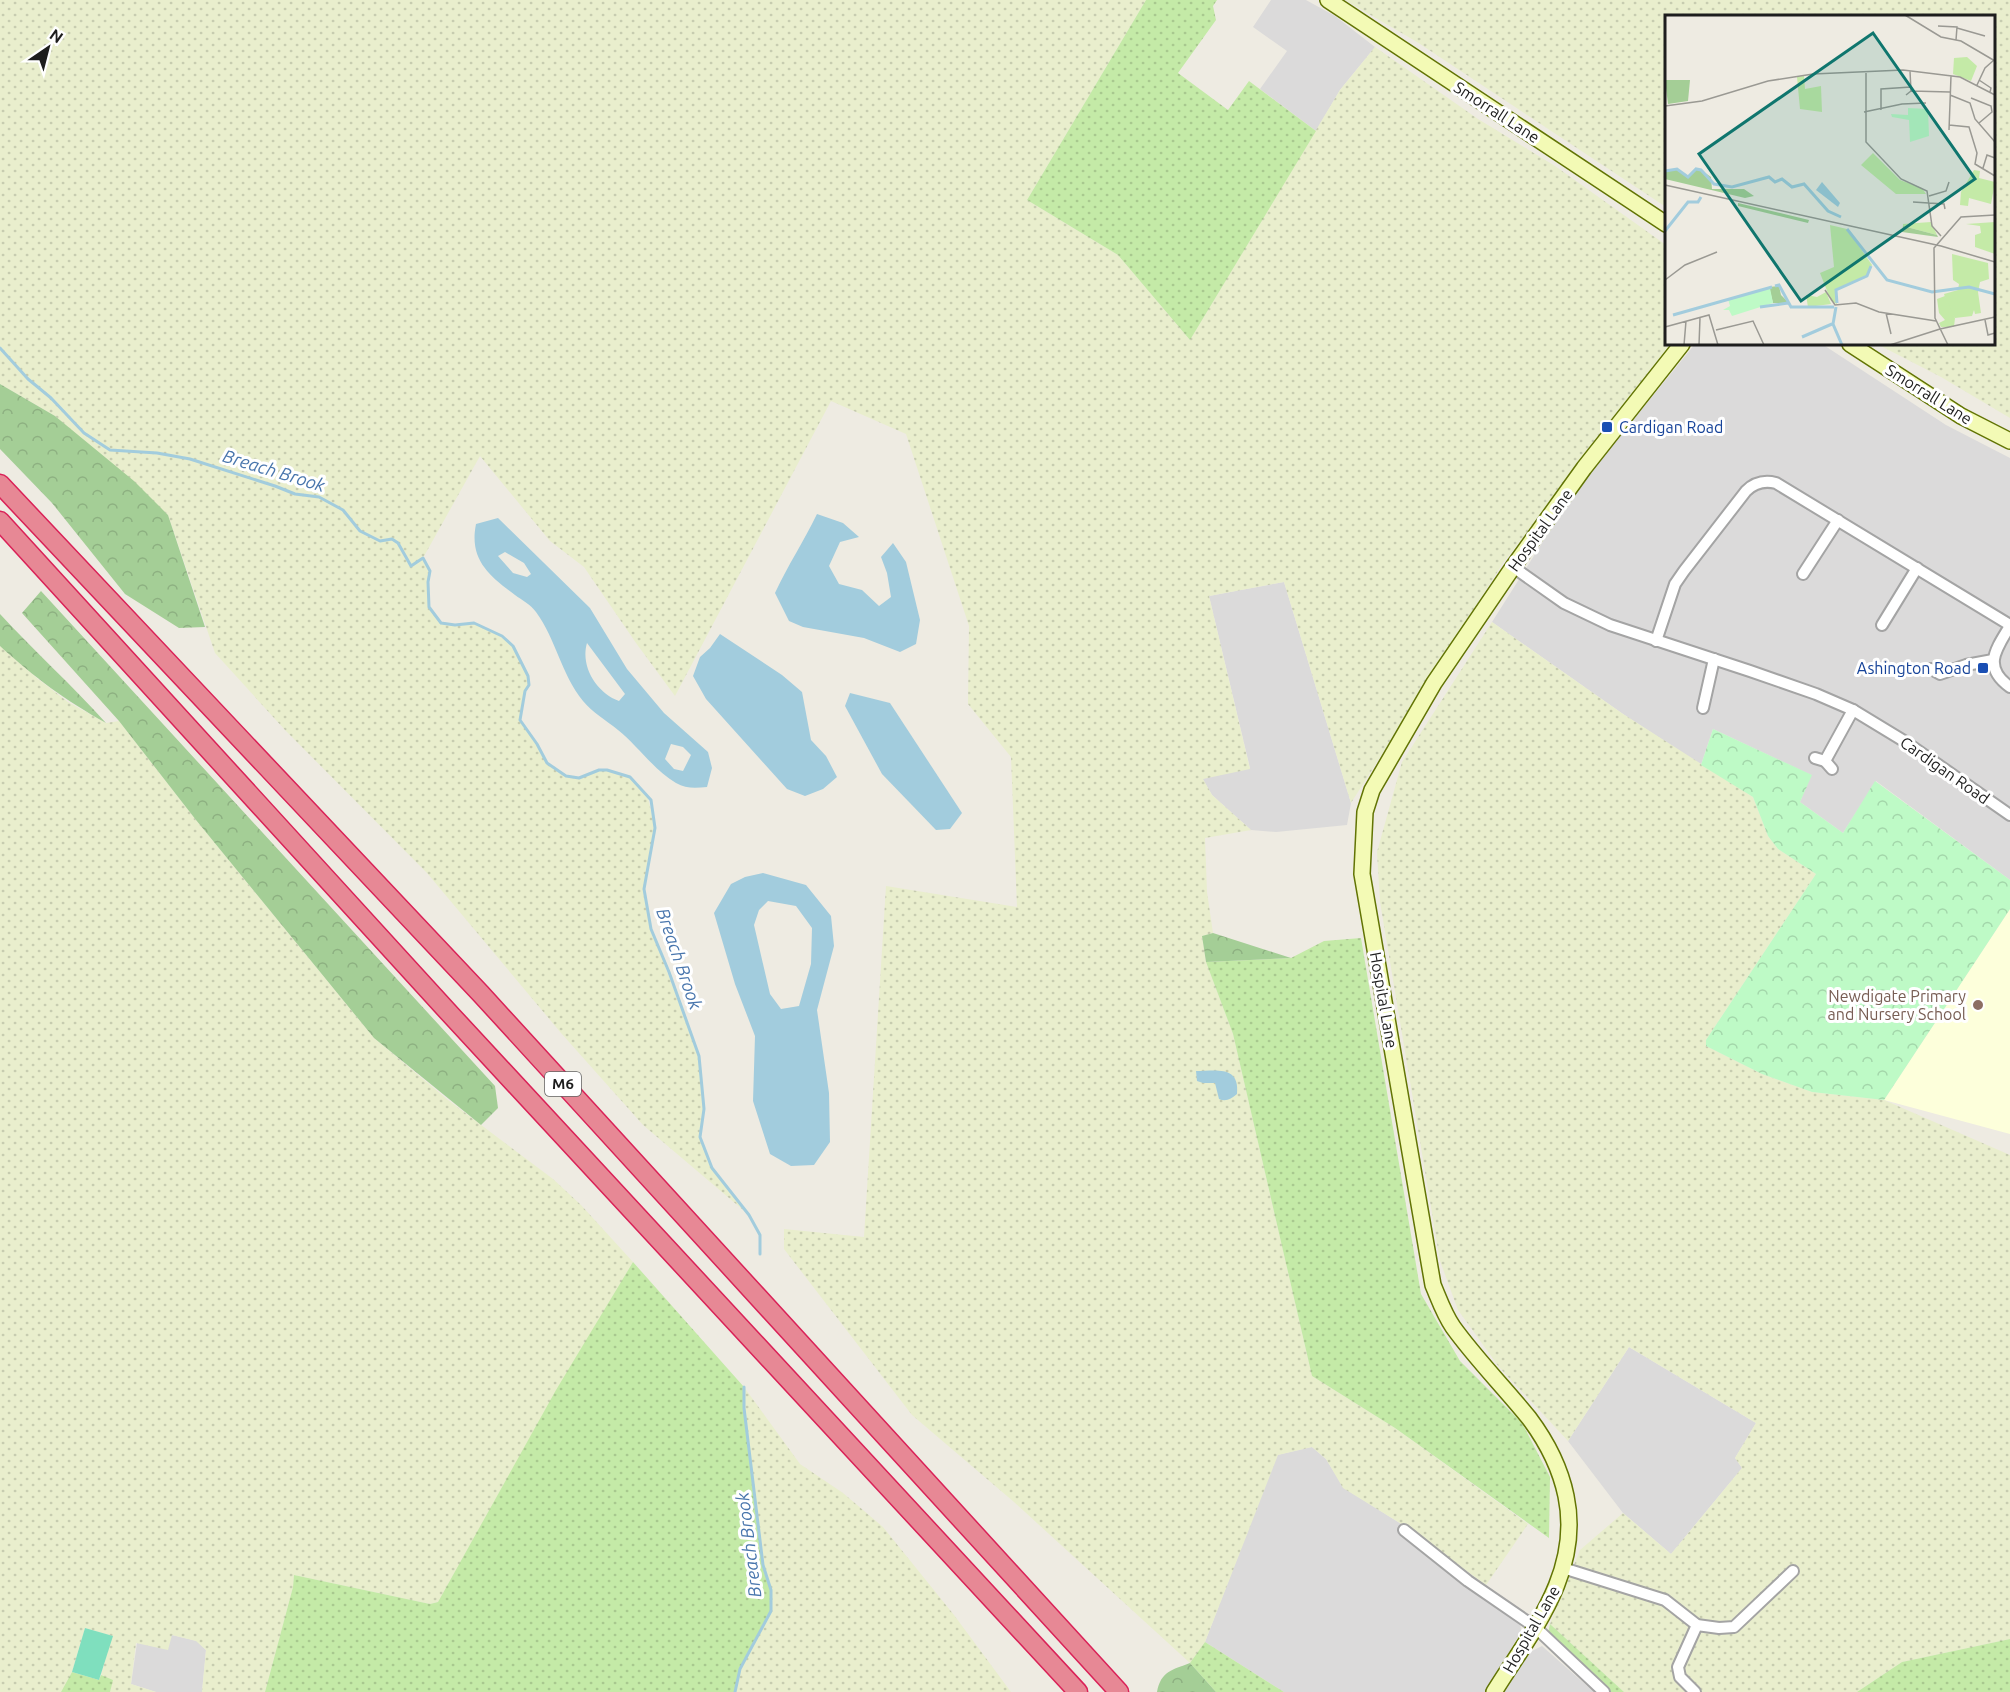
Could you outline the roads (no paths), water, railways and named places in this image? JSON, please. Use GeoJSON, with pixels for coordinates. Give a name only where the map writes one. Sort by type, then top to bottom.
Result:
{"type":"FeatureCollection","features":[{"type":"Feature","properties":{"kind":"highway","name":"M6"},"geometry":{"type":"LineString","coordinates":[[0,484],[481,994],[1119,1692]]}},
{"type":"Feature","properties":{"kind":"highway","name":"M6"},"geometry":{"type":"LineString","coordinates":[[0,521],[451,1015],[1078,1692]]}},
{"type":"Feature","properties":{"kind":"street","name":"Smorrall Lane"},"geometry":{"type":"LineString","coordinates":[[1328,0],[1665,223]]}},
{"type":"Feature","properties":{"kind":"street","name":"Hospital Lane"},"geometry":{"type":"LineString","coordinates":[[1494,1692],[1548,1604],[1568,1552],[1569,1522],[1563,1483],[1557,1464],[1539,1432],[1451,1325],[1433,1286],[1362,874],[1365,812],[1372,790],[1434,683],[1584,468],[1681,345]]}},
{"type":"Feature","properties":{"kind":"street","name":"Smorrall Lane"},"geometry":{"type":"LineString","coordinates":[[1852,345],[1961,416],[2010,441]]}},
{"type":"Feature","properties":{"kind":"street"},"geometry":{"type":"LineString","coordinates":[[1656,641],[1675,584],[1750,487],[1760,482],[1776,483],[2010,625],[1996,648],[1993,660],[1999,677],[2010,687]]}},
{"type":"Feature","properties":{"kind":"street"},"geometry":{"type":"LineString","coordinates":[[1803,574],[1838,520]]}},
{"type":"Feature","properties":{"kind":"street","name":"Cardigan Road"},"geometry":{"type":"LineString","coordinates":[[1513,567],[1564,603],[1610,626],[1816,694],[1853,710],[1904,741],[2009,814]]}},
{"type":"Feature","properties":{"kind":"street"},"geometry":{"type":"LineString","coordinates":[[1882,625],[1917,568]]}},
{"type":"Feature","properties":{"kind":"street"},"geometry":{"type":"LineString","coordinates":[[1703,708],[1714,659]]}},
{"type":"Feature","properties":{"kind":"street"},"geometry":{"type":"LineString","coordinates":[[1930,669],[1940,674],[1966,665],[1993,660]]}},
{"type":"Feature","properties":{"kind":"street"},"geometry":{"type":"LineString","coordinates":[[1824,763],[1853,710]]}},
{"type":"Feature","properties":{"kind":"street"},"geometry":{"type":"LineString","coordinates":[[1404,1530],[1468,1581],[1535,1627],[1604,1692]]}},
{"type":"Feature","properties":{"kind":"street"},"geometry":{"type":"LineString","coordinates":[[1563,1568],[1665,1600],[1696,1625],[1719,1628],[1734,1627],[1793,1571]]}},
{"type":"Feature","properties":{"kind":"street"},"geometry":{"type":"LineString","coordinates":[[1695,1692],[1680,1677],[1678,1667],[1696,1625]]}},
{"type":"Feature","properties":{"kind":"water"},"geometry":{"type":"Polygon","coordinates":[[[817,514],[843,523],[859,537],[840,542],[829,566],[839,584],[862,590],[879,606],[891,597],[887,573],[881,557],[893,543],[906,562],[920,620],[916,644],[900,652],[864,638],[803,627],[789,621],[775,593],[817,514]]]}},
{"type":"Feature","properties":{"kind":"water"},"geometry":{"type":"Polygon","coordinates":[[[498,518],[590,608],[627,669],[664,713],[708,752],[712,768],[707,787],[684,786],[668,778],[625,736],[583,701],[569,680],[549,634],[536,612],[489,573],[478,557],[475,547],[476,524],[498,518]],[[505,552],[498,556],[513,573],[527,577],[531,574],[524,563],[505,552]],[[587,643],[585,652],[592,678],[604,692],[619,701],[625,694],[587,643]],[[671,744],[665,759],[674,769],[683,771],[691,755],[683,747],[671,744]]]}},
{"type":"Feature","properties":{"kind":"water"},"geometry":{"type":"Polygon","coordinates":[[[720,634],[782,675],[802,692],[811,740],[826,756],[837,777],[823,789],[805,796],[787,789],[706,699],[693,676],[700,657],[720,634]]]}},
{"type":"Feature","properties":{"kind":"water"},"geometry":{"type":"Polygon","coordinates":[[[850,693],[890,703],[962,813],[950,829],[936,830],[882,774],[845,706],[850,693]]]}},
{"type":"Feature","properties":{"kind":"water"},"geometry":{"type":"Polygon","coordinates":[[[763,873],[806,885],[831,916],[834,946],[817,1010],[829,1093],[830,1142],[814,1165],[791,1166],[770,1154],[753,1101],[755,1036],[735,984],[714,913],[731,884],[745,877],[763,873]],[[768,901],[759,910],[754,925],[770,994],[781,1009],[799,1006],[811,964],[812,928],[796,906],[768,901]]]}},
{"type":"Feature","properties":{"kind":"water"},"geometry":{"type":"Polygon","coordinates":[[[1196,1071],[1219,1071],[1231,1074],[1235,1078],[1237,1094],[1228,1100],[1219,1099],[1215,1083],[1197,1081],[1196,1071]]]}},
{"type":"Feature","properties":{"kind":"waterway","name":"Breach Brook"},"geometry":{"type":"LineString","coordinates":[[0,348],[28,379],[51,398],[84,433],[110,450],[157,453],[190,459],[295,494],[319,497],[343,510],[360,531],[380,541],[392,539],[398,543],[411,566],[423,558],[430,571],[429,607],[441,623],[455,625],[474,623],[502,636],[513,646],[528,676],[529,685],[525,691],[520,720],[547,763],[566,776],[579,778],[599,770],[607,770],[630,777],[651,800],[655,828],[644,889],[651,929],[699,1056],[704,1109],[700,1137],[712,1168],[749,1215],[760,1235],[760,1254]]}},
{"type":"Feature","properties":{"kind":"waterway","name":"Breach Brook"},"geometry":{"type":"LineString","coordinates":[[735,1692],[740,1669],[771,1611],[771,1590],[763,1565],[744,1408],[744,1387]]}},
{"type":"Feature","properties":{"kind":"place","name":"Cardigan Road"},"geometry":{"type":"Point","coordinates":[1607,427]}},
{"type":"Feature","properties":{"kind":"place","name":"Ashington Road"},"geometry":{"type":"Point","coordinates":[1983,668]}},
{"type":"Feature","properties":{"kind":"place","name":"Newdigate Primary and Nursery School"},"geometry":{"type":"Point","coordinates":[1978,1005]}}]}
